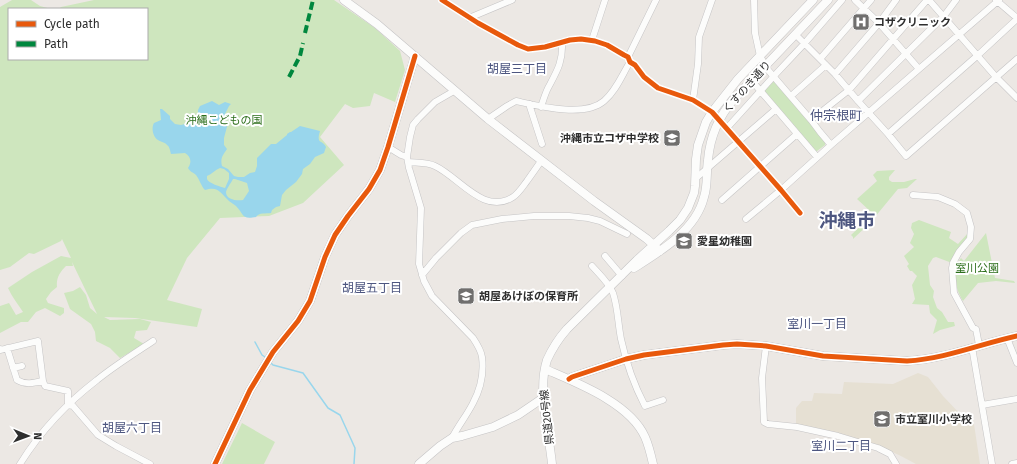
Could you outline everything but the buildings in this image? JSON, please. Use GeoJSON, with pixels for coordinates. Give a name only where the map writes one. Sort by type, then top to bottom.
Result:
{"type":"FeatureCollection","features":[{"type":"Feature","properties":{"kind":"street"},"geometry":{"type":"LineString","coordinates":[[344,0],[377,24],[488,119],[657,248]]}},
{"type":"Feature","properties":{"kind":"street"},"geometry":{"type":"LineString","coordinates":[[442,0],[469,18],[528,49],[581,39],[592,40],[607,45],[635,65],[644,76],[658,88],[693,100],[712,112],[800,213]]}},
{"type":"Feature","properties":{"kind":"street"},"geometry":{"type":"LineString","coordinates":[[469,18],[512,0]]}},
{"type":"Feature","properties":{"kind":"street"},"geometry":{"type":"LineString","coordinates":[[592,40],[605,0]]}},
{"type":"Feature","properties":{"kind":"street"},"geometry":{"type":"LineString","coordinates":[[488,119],[516,101],[540,107],[569,110],[587,109],[595,107],[603,102],[611,94],[629,60],[656,0]]}},
{"type":"Feature","properties":{"kind":"street"},"geometry":{"type":"LineString","coordinates":[[693,100],[698,64],[699,37],[712,0]]}},
{"type":"Feature","properties":{"kind":"street"},"geometry":{"type":"LineString","coordinates":[[754,0],[755,34],[760,56],[765,66],[831,144]]}},
{"type":"Feature","properties":{"kind":"street","name":"くすのき通り"},"geometry":{"type":"LineString","coordinates":[[657,248],[688,208],[694,193],[698,145],[706,122],[712,112],[738,79],[813,0]]}},
{"type":"Feature","properties":{"kind":"street","name":"くすのき通り"},"geometry":{"type":"LineString","coordinates":[[545,369],[550,354],[559,338],[609,287],[637,260],[682,233],[695,216],[704,198],[709,151],[719,120],[728,105],[828,0]]}},
{"type":"Feature","properties":{"kind":"street"},"geometry":{"type":"LineString","coordinates":[[727,128],[842,0]]}},
{"type":"Feature","properties":{"kind":"street"},"geometry":{"type":"LineString","coordinates":[[855,0],[879,23],[919,69]]}},
{"type":"Feature","properties":{"kind":"street"},"geometry":{"type":"LineString","coordinates":[[820,59],[871,0]]}},
{"type":"Feature","properties":{"kind":"street"},"geometry":{"type":"LineString","coordinates":[[835,74],[879,23],[896,0]]}},
{"type":"Feature","properties":{"kind":"street"},"geometry":{"type":"LineString","coordinates":[[811,120],[848,90],[928,0],[944,16],[996,78],[1017,98]]}},
{"type":"Feature","properties":{"kind":"street"},"geometry":{"type":"LineString","coordinates":[[858,101],[944,16],[956,0]]}},
{"type":"Feature","properties":{"kind":"street"},"geometry":{"type":"LineString","coordinates":[[746,219],[997,1],[1017,19],[978,56],[888,134]]}},
{"type":"Feature","properties":{"kind":"street"},"geometry":{"type":"LineString","coordinates":[[796,35],[835,74],[906,156],[1017,59]]}},
{"type":"Feature","properties":{"kind":"street"},"geometry":{"type":"LineString","coordinates":[[540,107],[561,61],[562,42]]}},
{"type":"Feature","properties":{"kind":"street"},"geometry":{"type":"LineString","coordinates":[[215,464],[250,390],[268,360],[304,312],[310,301],[325,257],[333,240],[344,222],[375,180],[380,170],[415,56]]}},
{"type":"Feature","properties":{"kind":"street"},"geometry":{"type":"LineString","coordinates":[[791,96],[826,65]]}},
{"type":"Feature","properties":{"kind":"street"},"geometry":{"type":"LineString","coordinates":[[752,81],[817,157]]}},
{"type":"Feature","properties":{"kind":"street"},"geometry":{"type":"LineString","coordinates":[[452,438],[473,404],[479,389],[482,357],[478,345],[473,338],[432,296],[424,281],[419,264],[420,208],[408,160],[410,137],[413,125],[435,102],[454,91]]}},
{"type":"Feature","properties":{"kind":"street"},"geometry":{"type":"LineString","coordinates":[[530,104],[542,144]]}},
{"type":"Feature","properties":{"kind":"street"},"geometry":{"type":"LineString","coordinates":[[695,179],[776,109]]}},
{"type":"Feature","properties":{"kind":"street"},"geometry":{"type":"LineString","coordinates":[[722,200],[797,134]]}},
{"type":"Feature","properties":{"kind":"street"},"geometry":{"type":"LineString","coordinates":[[388,147],[408,160],[435,166],[449,174],[479,197],[494,202],[504,202],[513,197],[542,160]]}},
{"type":"Feature","properties":{"kind":"street"},"geometry":{"type":"LineString","coordinates":[[912,195],[938,197],[956,204],[968,213],[971,227],[970,239],[959,252],[953,263],[954,293],[973,328],[976,329],[975,346],[982,405],[992,464]]}},
{"type":"Feature","properties":{"kind":"street"},"geometry":{"type":"LineString","coordinates":[[422,275],[436,258],[472,225],[502,219],[534,216],[570,216],[600,221],[627,234]]}},
{"type":"Feature","properties":{"kind":"street"},"geometry":{"type":"LineString","coordinates":[[605,256],[622,276]]}},
{"type":"Feature","properties":{"kind":"street"},"geometry":{"type":"LineString","coordinates":[[592,266],[612,292],[626,359],[637,391],[645,406],[663,400]]}},
{"type":"Feature","properties":{"kind":"street"},"geometry":{"type":"LineString","coordinates":[[569,379],[626,359],[644,355],[723,345],[737,344],[766,346],[823,356],[920,360],[1017,336]]}},
{"type":"Feature","properties":{"kind":"street"},"geometry":{"type":"LineString","coordinates":[[1007,338],[1017,363]]}},
{"type":"Feature","properties":{"kind":"street"},"geometry":{"type":"LineString","coordinates":[[0,349],[38,341],[43,381],[45,386],[68,391],[68,405]]}},
{"type":"Feature","properties":{"kind":"street"},"geometry":{"type":"LineString","coordinates":[[20,464],[46,429],[68,405],[97,379],[153,341]]}},
{"type":"Feature","properties":{"kind":"street"},"geometry":{"type":"LineString","coordinates":[[766,346],[762,378],[764,422],[768,424],[797,427],[838,436],[878,448],[890,454],[896,464]]}},
{"type":"Feature","properties":{"kind":"street"},"geometry":{"type":"LineString","coordinates":[[8,348],[17,380],[28,384],[43,381]]}},
{"type":"Feature","properties":{"kind":"street"},"geometry":{"type":"LineString","coordinates":[[13,368],[22,366]]}},
{"type":"Feature","properties":{"kind":"street"},"geometry":{"type":"LineString","coordinates":[[545,369],[569,379],[613,402],[633,420],[645,437],[653,464]]}},
{"type":"Feature","properties":{"kind":"street","name":"県道20号線"},"geometry":{"type":"LineString","coordinates":[[545,369],[543,398],[552,464]]}},
{"type":"Feature","properties":{"kind":"street"},"geometry":{"type":"LineString","coordinates":[[419,464],[452,438],[493,427],[518,416],[543,398]]}},
{"type":"Feature","properties":{"kind":"street"},"geometry":{"type":"LineString","coordinates":[[982,405],[1017,399]]}},
{"type":"Feature","properties":{"kind":"street"},"geometry":{"type":"LineString","coordinates":[[68,405],[72,406],[98,435],[150,464]]}},
{"type":"Feature","properties":{"kind":"street"},"geometry":{"type":"LineString","coordinates":[[1012,464],[1017,463]]}},
{"type":"Feature","properties":{"kind":"shaded area","name":"市立室川小学校"},"geometry":{"type":"Polygon","coordinates":[[[918,373],[928,377],[961,415],[974,424],[980,464],[916,464],[883,448],[822,429],[796,425],[796,408],[802,401],[812,401],[814,393],[842,394],[844,382],[893,384],[918,373]]]}},
{"type":"Feature","properties":{"kind":"green space","name":"沖縄こどもの国"},"geometry":{"type":"Polygon","coordinates":[[[12,0],[31,0],[40,6],[47,8],[8,8],[8,60],[148,60],[148,8],[60,8],[94,0],[334,0],[375,28],[400,51],[405,70],[395,102],[374,93],[370,106],[353,108],[345,104],[320,137],[344,165],[303,203],[269,216],[220,218],[187,258],[167,300],[202,309],[197,327],[135,318],[104,317],[110,320],[140,319],[151,322],[147,330],[136,331],[134,338],[144,344],[120,358],[110,348],[96,341],[95,332],[91,324],[70,309],[64,293],[73,291],[80,287],[86,295],[90,308],[97,314],[72,262],[73,266],[66,266],[60,273],[57,281],[57,287],[46,299],[48,303],[64,308],[64,313],[60,316],[45,308],[36,312],[28,322],[21,322],[0,333],[0,306],[9,303],[16,315],[23,312],[8,288],[32,272],[61,256],[71,258],[62,239],[61,241],[34,254],[29,253],[10,267],[0,270],[0,7],[12,0]]]}},
{"type":"Feature","properties":{"kind":"green space"},"geometry":{"type":"Polygon","coordinates":[[[776,81],[825,142],[825,145],[817,151],[814,151],[765,93],[765,90],[776,81]]]}},
{"type":"Feature","properties":{"kind":"green space"},"geometry":{"type":"Polygon","coordinates":[[[895,170],[889,177],[889,180],[892,182],[904,182],[917,179],[907,188],[898,189],[870,223],[853,239],[851,235],[868,219],[871,212],[857,199],[877,181],[873,175],[877,171],[895,170]]]}},
{"type":"Feature","properties":{"kind":"green space"},"geometry":{"type":"Polygon","coordinates":[[[919,220],[951,232],[949,238],[958,244],[969,232],[969,238],[952,263],[936,257],[933,258],[928,266],[930,285],[934,291],[933,297],[937,308],[942,312],[948,322],[954,322],[955,326],[940,330],[933,334],[937,320],[930,313],[929,305],[912,304],[915,299],[912,285],[917,276],[910,271],[907,266],[909,264],[904,256],[914,247],[910,243],[914,234],[911,228],[912,223],[919,220]]]}},
{"type":"Feature","properties":{"kind":"green space","name":"室川公園"},"geometry":{"type":"Polygon","coordinates":[[[986,233],[995,278],[1014,281],[1015,283],[996,281],[978,283],[963,301],[956,285],[955,276],[957,264],[961,258],[964,261],[986,233]]]}},
{"type":"Feature","properties":{"kind":"green space"},"geometry":{"type":"Polygon","coordinates":[[[242,423],[275,442],[264,464],[222,464],[242,423]]]}},
{"type":"Feature","properties":{"kind":"water"},"geometry":{"type":"Polygon","coordinates":[[[212,101],[219,105],[225,102],[231,104],[223,118],[225,122],[228,123],[224,138],[224,145],[227,149],[221,161],[222,166],[228,169],[234,176],[244,177],[255,172],[257,158],[271,144],[276,144],[287,134],[300,126],[320,131],[319,140],[326,147],[324,153],[315,157],[310,164],[303,169],[302,174],[296,182],[282,195],[280,206],[272,210],[271,213],[257,215],[256,217],[251,218],[245,217],[236,206],[219,191],[213,189],[205,190],[202,187],[199,179],[188,168],[190,164],[189,156],[185,153],[171,154],[168,146],[156,139],[154,135],[154,123],[161,120],[160,109],[170,116],[170,119],[175,124],[181,125],[195,120],[200,106],[212,101]],[[220,168],[207,176],[207,179],[218,186],[225,188],[229,179],[229,173],[220,168]],[[233,179],[226,192],[226,195],[232,199],[243,200],[249,191],[247,183],[233,179]]]}},
{"type":"Feature","properties":{"kind":"waterway"},"geometry":{"type":"LineString","coordinates":[[255,342],[262,355],[265,357]]}},
{"type":"Feature","properties":{"kind":"waterway"},"geometry":{"type":"LineString","coordinates":[[271,363],[273,365],[303,373],[328,408],[340,415],[355,448],[354,464]]}},
{"type":"Feature","properties":{"kind":"marked path"},"geometry":{"type":"LineString","coordinates":[[305,33],[313,0]]}},
{"type":"Feature","properties":{"kind":"marked path"},"geometry":{"type":"LineString","coordinates":[[289,77],[300,56],[303,43]]}},
{"type":"Feature","properties":{"kind":"cycle path"},"geometry":{"type":"LineString","coordinates":[[442,0],[478,23],[528,49],[581,39],[607,45],[628,57],[630,62],[635,65],[644,77],[658,88],[693,100],[712,112],[800,213]]}},
{"type":"Feature","properties":{"kind":"cycle path"},"geometry":{"type":"LineString","coordinates":[[215,464],[250,390],[273,352],[298,321],[310,301],[325,257],[335,235],[369,189],[380,170],[415,56]]}},
{"type":"Feature","properties":{"kind":"cycle path"},"geometry":{"type":"LineString","coordinates":[[569,379],[626,359],[644,355],[723,345],[737,344],[766,346],[823,356],[907,361],[921,360],[949,354],[1017,336]]}},
{"type":"Feature","properties":{"kind":"place","name":"コザクリニック"},"geometry":{"type":"Point","coordinates":[861,22]}},
{"type":"Feature","properties":{"kind":"place","name":"沖縄市立コザ中学校"},"geometry":{"type":"Point","coordinates":[672,138]}},
{"type":"Feature","properties":{"kind":"place","name":"愛星幼稚園"},"geometry":{"type":"Point","coordinates":[684,241]}},
{"type":"Feature","properties":{"kind":"place","name":"胡屋あけぼの保育所"},"geometry":{"type":"Point","coordinates":[466,296]}},
{"type":"Feature","properties":{"kind":"place","name":"市立室川小学校"},"geometry":{"type":"Point","coordinates":[882,419]}},
{"type":"Feature","properties":{"kind":"district","name":"胡屋三丁目"},"geometry":{"type":"Point","coordinates":[517,69]}},
{"type":"Feature","properties":{"kind":"district","name":"仲宗根町"},"geometry":{"type":"Point","coordinates":[836,115]}},
{"type":"Feature","properties":{"kind":"district","name":"沖縄市"},"geometry":{"type":"Point","coordinates":[847,220]}},
{"type":"Feature","properties":{"kind":"district","name":"胡屋五丁目"},"geometry":{"type":"Point","coordinates":[372,288]}},
{"type":"Feature","properties":{"kind":"district","name":"室川一丁目"},"geometry":{"type":"Point","coordinates":[817,324]}},
{"type":"Feature","properties":{"kind":"district","name":"胡屋六丁目"},"geometry":{"type":"Point","coordinates":[132,428]}},
{"type":"Feature","properties":{"kind":"district","name":"室川二丁目"},"geometry":{"type":"Point","coordinates":[841,446]}}]}
